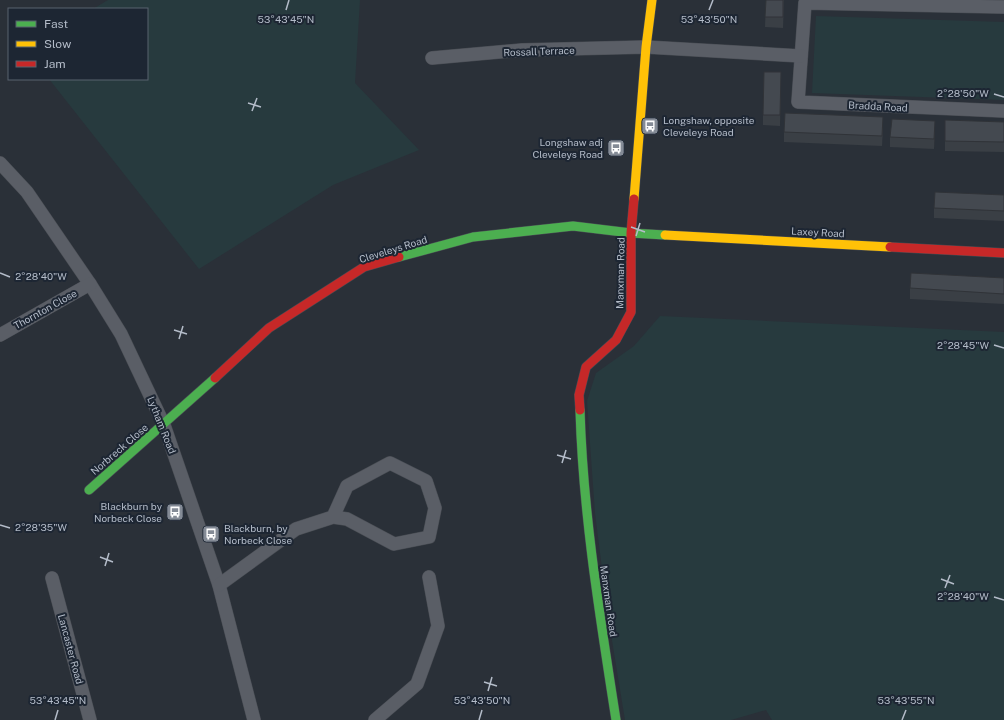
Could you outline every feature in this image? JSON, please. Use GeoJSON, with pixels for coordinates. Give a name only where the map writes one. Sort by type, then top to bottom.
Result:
{"type":"FeatureCollection","features":[{"type":"Feature","properties":{"kind":"street","name":"Manxman Road"},"geometry":{"type":"LineString","coordinates":[[616,720],[595,586],[581,452],[579,395],[586,367],[616,340],[631,312],[631,233],[646,47],[652,0]]}},
{"type":"Feature","properties":{"kind":"street","name":"Bradda Road"},"geometry":{"type":"LineString","coordinates":[[1004,7],[805,3],[798,102],[1004,111]]}},
{"type":"Feature","properties":{"kind":"street"},"geometry":{"type":"LineString","coordinates":[[646,47],[801,56]]}},
{"type":"Feature","properties":{"kind":"street","name":"Rossall Terrace"},"geometry":{"type":"LineString","coordinates":[[432,58],[522,50],[646,47]]}},
{"type":"Feature","properties":{"kind":"street","name":"Lytham Road"},"geometry":{"type":"LineString","coordinates":[[0,163],[27,192],[90,284],[121,334],[164,425],[219,585],[254,720]]}},
{"type":"Feature","properties":{"kind":"street","name":"Cleveleys Road"},"geometry":{"type":"LineString","coordinates":[[164,425],[269,328],[364,267],[473,237],[573,226],[631,233]]}},
{"type":"Feature","properties":{"kind":"street","name":"Laxey Road"},"geometry":{"type":"LineString","coordinates":[[631,233],[1004,254]]}},
{"type":"Feature","properties":{"kind":"street","name":"Thornton Close"},"geometry":{"type":"LineString","coordinates":[[0,335],[90,284]]}},
{"type":"Feature","properties":{"kind":"street","name":"Norbreck Close"},"geometry":{"type":"LineString","coordinates":[[89,490],[164,425]]}},
{"type":"Feature","properties":{"kind":"street"},"geometry":{"type":"LineString","coordinates":[[219,585],[296,529],[333,517],[347,520],[394,544],[429,537],[435,508],[426,481],[390,463],[347,486],[333,517]]}},
{"type":"Feature","properties":{"kind":"street"},"geometry":{"type":"LineString","coordinates":[[375,720],[417,684],[438,626],[429,577]]}},
{"type":"Feature","properties":{"kind":"street","name":"Lancaster Road"},"geometry":{"type":"LineString","coordinates":[[52,578],[90,720]]}},
{"type":"Feature","properties":{"kind":"green space"},"geometry":{"type":"Polygon","coordinates":[[[108,0],[360,0],[355,83],[419,150],[333,185],[199,269],[50,80],[148,80],[148,8],[95,8],[108,0]]]}},
{"type":"Feature","properties":{"kind":"green space"},"geometry":{"type":"Polygon","coordinates":[[[816,16],[1004,22],[1004,100],[812,93],[816,16]]]}},
{"type":"Feature","properties":{"kind":"green space"},"geometry":{"type":"Polygon","coordinates":[[[660,316],[1004,332],[1004,720],[772,720],[766,710],[731,720],[625,720],[608,616],[595,513],[587,401],[596,373],[634,346],[660,316]]]}},
{"type":"Feature","properties":{"kind":"building"},"geometry":{"type":"Polygon","coordinates":[[[766,0],[783,0],[783,17],[765,17],[766,0]]]}},
{"type":"Feature","properties":{"kind":"building"},"geometry":{"type":"Polygon","coordinates":[[[764,72],[781,72],[780,115],[763,115],[764,72]]]}},
{"type":"Feature","properties":{"kind":"building"},"geometry":{"type":"Polygon","coordinates":[[[785,113],[883,117],[882,136],[784,132],[785,113]]]}},
{"type":"Feature","properties":{"kind":"building"},"geometry":{"type":"Polygon","coordinates":[[[892,119],[935,121],[934,139],[890,137],[892,119]]]}},
{"type":"Feature","properties":{"kind":"building"},"geometry":{"type":"Polygon","coordinates":[[[945,120],[1004,122],[1004,142],[945,141],[945,120]]]}},
{"type":"Feature","properties":{"kind":"building"},"geometry":{"type":"Polygon","coordinates":[[[935,192],[1004,195],[1004,211],[934,208],[935,192]]]}},
{"type":"Feature","properties":{"kind":"building"},"geometry":{"type":"Polygon","coordinates":[[[911,273],[1004,278],[1004,294],[910,288],[911,273]]]}},
{"type":"Feature","properties":{"kind":"traffic: fast"},"geometry":{"type":"LineString","coordinates":[[399,257],[473,237],[573,226],[631,233],[665,235]]}},
{"type":"Feature","properties":{"kind":"traffic: fast"},"geometry":{"type":"LineString","coordinates":[[89,490],[215,378]]}},
{"type":"Feature","properties":{"kind":"traffic: fast"},"geometry":{"type":"LineString","coordinates":[[580,410],[588,527],[616,720]]}},
{"type":"Feature","properties":{"kind":"traffic: slow"},"geometry":{"type":"LineString","coordinates":[[634,199],[646,47],[652,0]]}},
{"type":"Feature","properties":{"kind":"traffic: slow"},"geometry":{"type":"LineString","coordinates":[[665,235],[890,247]]}},
{"type":"Feature","properties":{"kind":"traffic: jam"},"geometry":{"type":"LineString","coordinates":[[580,410],[579,395],[586,367],[616,340],[631,312],[631,233],[634,199]]}},
{"type":"Feature","properties":{"kind":"traffic: jam"},"geometry":{"type":"LineString","coordinates":[[890,247],[1004,253]]}},
{"type":"Feature","properties":{"kind":"traffic: jam"},"geometry":{"type":"LineString","coordinates":[[215,378],[269,328],[364,267],[399,257]]}},
{"type":"Feature","properties":{"kind":"place","name":"Longshaw, opposite Cleveleys Road"},"geometry":{"type":"Point","coordinates":[650,126]}},
{"type":"Feature","properties":{"kind":"place","name":"Longshaw adj Cleveleys Road"},"geometry":{"type":"Point","coordinates":[616,148]}},
{"type":"Feature","properties":{"kind":"place","name":"Blackburn by Norbeck Close"},"geometry":{"type":"Point","coordinates":[175,512]}},
{"type":"Feature","properties":{"kind":"place","name":"Blackburn, by Norbeck Close"},"geometry":{"type":"Point","coordinates":[211,534]}}]}
